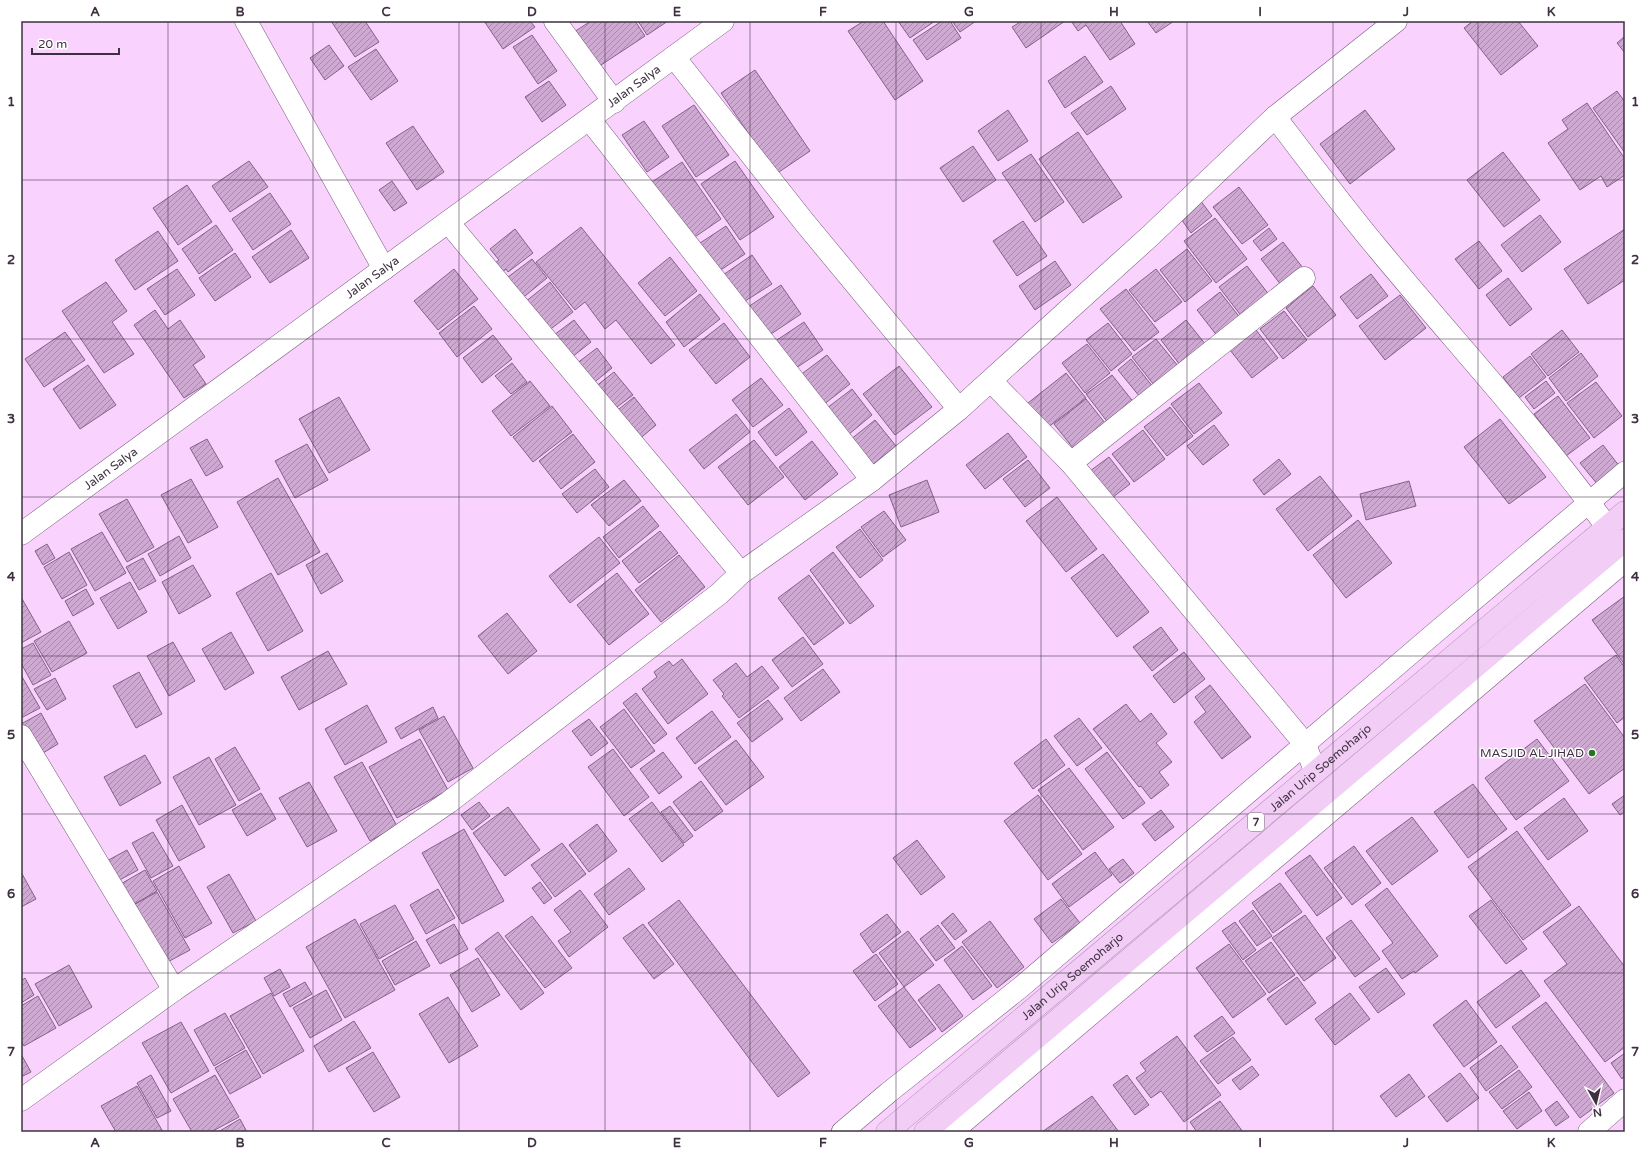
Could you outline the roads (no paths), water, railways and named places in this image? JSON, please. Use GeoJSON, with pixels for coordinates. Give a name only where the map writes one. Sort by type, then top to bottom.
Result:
{"type":"FeatureCollection","features":[{"type":"Feature","properties":{"kind":"highway","name":"Jalan Urip Soemoharjo"},"geometry":{"type":"LineString","coordinates":[[887,1132],[1625,512]]}},
{"type":"Feature","properties":{"kind":"highway","name":"Jalan Urip Soemoharjo"},"geometry":{"type":"LineString","coordinates":[[924,1132],[1625,540]]}},
{"type":"Feature","properties":{"kind":"street"},"geometry":{"type":"LineString","coordinates":[[246,21],[384,269]]}},
{"type":"Feature","properties":{"kind":"street"},"geometry":{"type":"LineString","coordinates":[[555,21],[614,102]]}},
{"type":"Feature","properties":{"kind":"street","name":"Jalan Salya"},"geometry":{"type":"LineString","coordinates":[[21,534],[590,120],[723,21]]}},
{"type":"Feature","properties":{"kind":"street"},"geometry":{"type":"LineString","coordinates":[[21,1100],[174,990],[449,802],[719,594],[742,573],[872,480],[991,381],[1150,236],[1275,116],[1396,21]]}},
{"type":"Feature","properties":{"kind":"street"},"geometry":{"type":"LineString","coordinates":[[674,57],[805,223],[959,409]]}},
{"type":"Feature","properties":{"kind":"street"},"geometry":{"type":"LineString","coordinates":[[1275,116],[1378,250],[1498,390],[1589,502],[1607,528]]}},
{"type":"Feature","properties":{"kind":"street"},"geometry":{"type":"LineString","coordinates":[[590,120],[872,480]]}},
{"type":"Feature","properties":{"kind":"street"},"geometry":{"type":"LineString","coordinates":[[448,222],[742,573]]}},
{"type":"Feature","properties":{"kind":"street"},"geometry":{"type":"LineString","coordinates":[[1071,463],[1304,278]]}},
{"type":"Feature","properties":{"kind":"street"},"geometry":{"type":"LineString","coordinates":[[991,381],[1071,463],[1305,744],[1315,771]]}},
{"type":"Feature","properties":{"kind":"street"},"geometry":{"type":"LineString","coordinates":[[842,1132],[888,1093],[1021,987],[1625,472]]}},
{"type":"Feature","properties":{"kind":"street"},"geometry":{"type":"LineString","coordinates":[[952,1132],[1625,560]]}},
{"type":"Feature","properties":{"kind":"street"},"geometry":{"type":"LineString","coordinates":[[21,736],[174,990]]}},
{"type":"Feature","properties":{"kind":"street"},"geometry":{"type":"LineString","coordinates":[[1589,1132],[1625,1100]]}},
{"type":"Feature","properties":{"kind":"place","name":"MASJID AL JIHAD"},"geometry":{"type":"Point","coordinates":[1592,753]}}]}
